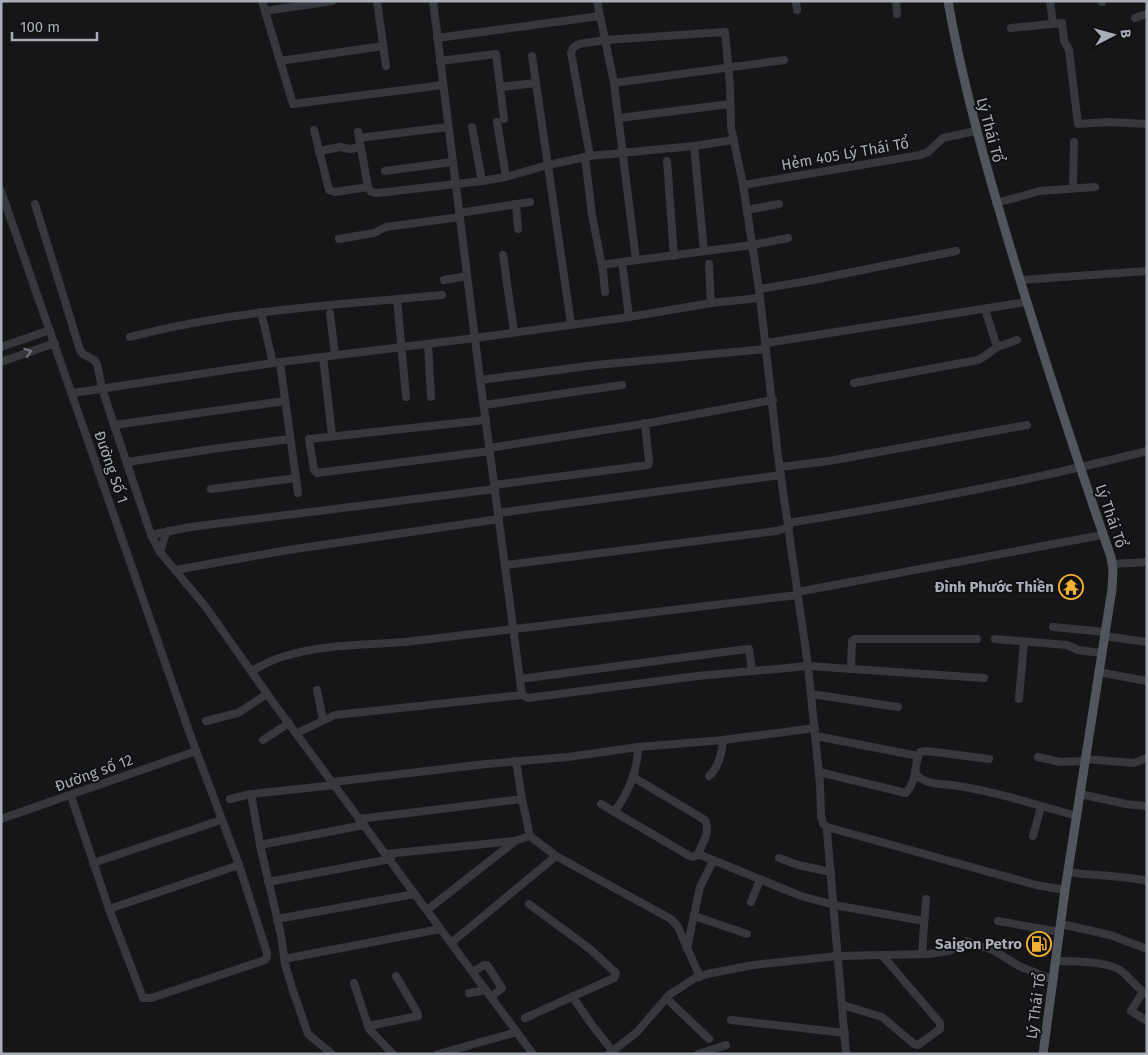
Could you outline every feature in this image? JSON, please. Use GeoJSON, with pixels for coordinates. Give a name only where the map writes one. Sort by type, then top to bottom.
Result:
{"type":"FeatureCollection","features":[{"type":"Feature","properties":{"kind":"main road","name":"Lý Thái Tổ"},"geometry":{"type":"LineString","coordinates":[[948,1],[965,88],[996,203],[1112,564],[1112,589],[1065,890],[1043,1054]]}},
{"type":"Feature","properties":{"kind":"street"},"geometry":{"type":"LineString","coordinates":[[262,1],[293,104],[443,84]]}},
{"type":"Feature","properties":{"kind":"street"},"geometry":{"type":"LineString","coordinates":[[265,11],[332,1]]}},
{"type":"Feature","properties":{"kind":"street"},"geometry":{"type":"LineString","coordinates":[[377,1],[386,66]]}},
{"type":"Feature","properties":{"kind":"street"},"geometry":{"type":"LineString","coordinates":[[433,1],[452,162],[522,695]]}},
{"type":"Feature","properties":{"kind":"street"},"geometry":{"type":"LineString","coordinates":[[597,1],[614,83],[636,260]]}},
{"type":"Feature","properties":{"kind":"street"},"geometry":{"type":"LineString","coordinates":[[796,1],[797,10]]}},
{"type":"Feature","properties":{"kind":"street"},"geometry":{"type":"LineString","coordinates":[[896,1],[897,14]]}},
{"type":"Feature","properties":{"kind":"street"},"geometry":{"type":"LineString","coordinates":[[1050,1],[1053,23]]}},
{"type":"Feature","properties":{"kind":"street"},"geometry":{"type":"LineString","coordinates":[[1135,18],[1147,14]]}},
{"type":"Feature","properties":{"kind":"street"},"geometry":{"type":"LineString","coordinates":[[437,38],[600,16]]}},
{"type":"Feature","properties":{"kind":"street"},"geometry":{"type":"LineString","coordinates":[[1011,28],[1062,23],[1064,41],[1069,50],[1078,124],[1109,122],[1147,124]]}},
{"type":"Feature","properties":{"kind":"street"},"geometry":{"type":"LineString","coordinates":[[605,292],[602,264],[592,215],[588,157],[572,48],[579,44],[605,40],[725,32],[733,140],[743,185],[766,346],[780,471],[808,666],[819,772],[820,816],[823,824],[827,827],[1036,886],[1065,890]]}},
{"type":"Feature","properties":{"kind":"street"},"geometry":{"type":"LineString","coordinates":[[280,61],[383,46]]}},
{"type":"Feature","properties":{"kind":"street"},"geometry":{"type":"LineString","coordinates":[[440,61],[496,54],[506,177]]}},
{"type":"Feature","properties":{"kind":"street"},"geometry":{"type":"LineString","coordinates":[[532,56],[572,324]]}},
{"type":"Feature","properties":{"kind":"street"},"geometry":{"type":"LineString","coordinates":[[614,83],[784,60]]}},
{"type":"Feature","properties":{"kind":"street"},"geometry":{"type":"LineString","coordinates":[[500,87],[536,83]]}},
{"type":"Feature","properties":{"kind":"street"},"geometry":{"type":"LineString","coordinates":[[619,118],[730,104]]}},
{"type":"Feature","properties":{"kind":"street"},"geometry":{"type":"LineString","coordinates":[[448,127],[359,135],[368,187],[371,192],[378,193],[482,181],[588,157],[733,140]]}},
{"type":"Feature","properties":{"kind":"street"},"geometry":{"type":"LineString","coordinates":[[472,127],[482,181]]}},
{"type":"Feature","properties":{"kind":"street"},"geometry":{"type":"LineString","coordinates":[[314,130],[329,190],[331,192],[368,187]]}},
{"type":"Feature","properties":{"kind":"street","name":"Hẻm 405 Lý Thái Tổ"},"geometry":{"type":"LineString","coordinates":[[743,185],[920,155],[928,152],[943,138],[976,131]]}},
{"type":"Feature","properties":{"kind":"street"},"geometry":{"type":"LineString","coordinates":[[1073,188],[1074,142]]}},
{"type":"Feature","properties":{"kind":"street"},"geometry":{"type":"LineString","coordinates":[[694,146],[704,251]]}},
{"type":"Feature","properties":{"kind":"street"},"geometry":{"type":"LineString","coordinates":[[319,151],[361,147]]}},
{"type":"Feature","properties":{"kind":"street"},"geometry":{"type":"LineString","coordinates":[[667,161],[674,256]]}},
{"type":"Feature","properties":{"kind":"street"},"geometry":{"type":"LineString","coordinates":[[385,171],[452,162]]}},
{"type":"Feature","properties":{"kind":"street"},"geometry":{"type":"LineString","coordinates":[[996,203],[1033,192],[1095,187]]}},
{"type":"Feature","properties":{"kind":"street","name":"Đường Số 1"},"geometry":{"type":"LineString","coordinates":[[1,191],[73,393],[90,448],[196,751],[239,865],[267,957],[265,960],[151,998],[143,998],[108,910]]}},
{"type":"Feature","properties":{"kind":"street"},"geometry":{"type":"LineString","coordinates":[[339,240],[374,233],[386,227],[530,202]]}},
{"type":"Feature","properties":{"kind":"street"},"geometry":{"type":"LineString","coordinates":[[35,204],[80,350],[97,364],[102,388],[114,425],[151,535],[160,552],[205,606],[267,694],[533,1054]]}},
{"type":"Feature","properties":{"kind":"street"},"geometry":{"type":"LineString","coordinates":[[516,204],[518,229]]}},
{"type":"Feature","properties":{"kind":"street"},"geometry":{"type":"LineString","coordinates":[[747,210],[780,204]]}},
{"type":"Feature","properties":{"kind":"street"},"geometry":{"type":"LineString","coordinates":[[602,264],[674,256],[788,238]]}},
{"type":"Feature","properties":{"kind":"street"},"geometry":{"type":"LineString","coordinates":[[73,393],[276,363],[475,338],[711,303],[956,251]]}},
{"type":"Feature","properties":{"kind":"street"},"geometry":{"type":"LineString","coordinates":[[503,256],[514,332]]}},
{"type":"Feature","properties":{"kind":"street"},"geometry":{"type":"LineString","coordinates":[[622,262],[628,316]]}},
{"type":"Feature","properties":{"kind":"street"},"geometry":{"type":"LineString","coordinates":[[709,264],[711,303]]}},
{"type":"Feature","properties":{"kind":"street"},"geometry":{"type":"LineString","coordinates":[[1020,280],[1147,271]]}},
{"type":"Feature","properties":{"kind":"street"},"geometry":{"type":"LineString","coordinates":[[444,280],[467,276]]}},
{"type":"Feature","properties":{"kind":"street"},"geometry":{"type":"LineString","coordinates":[[130,337],[170,326],[261,312],[442,295]]}},
{"type":"Feature","properties":{"kind":"street"},"geometry":{"type":"LineString","coordinates":[[397,299],[406,397]]}},
{"type":"Feature","properties":{"kind":"street"},"geometry":{"type":"LineString","coordinates":[[480,380],[766,346],[1027,302]]}},
{"type":"Feature","properties":{"kind":"street"},"geometry":{"type":"LineString","coordinates":[[985,309],[997,347]]}},
{"type":"Feature","properties":{"kind":"street"},"geometry":{"type":"LineString","coordinates":[[261,312],[285,401],[298,493]]}},
{"type":"Feature","properties":{"kind":"street"},"geometry":{"type":"LineString","coordinates":[[330,313],[335,355]]}},
{"type":"Feature","properties":{"kind":"street"},"geometry":{"type":"LineString","coordinates":[[1,347],[50,330]]}},
{"type":"Feature","properties":{"kind":"street"},"geometry":{"type":"LineString","coordinates":[[854,382],[978,360],[997,347],[1017,340]]}},
{"type":"Feature","properties":{"kind":"street"},"geometry":{"type":"LineString","coordinates":[[1,362],[55,343]]}},
{"type":"Feature","properties":{"kind":"street"},"geometry":{"type":"LineString","coordinates":[[428,344],[431,397]]}},
{"type":"Feature","properties":{"kind":"street"},"geometry":{"type":"LineString","coordinates":[[323,357],[332,435]]}},
{"type":"Feature","properties":{"kind":"street"},"geometry":{"type":"LineString","coordinates":[[484,406],[622,385]]}},
{"type":"Feature","properties":{"kind":"street"},"geometry":{"type":"LineString","coordinates":[[486,420],[309,438],[314,470],[316,473],[490,449],[773,400]]}},
{"type":"Feature","properties":{"kind":"street"},"geometry":{"type":"LineString","coordinates":[[114,425],[285,401]]}},
{"type":"Feature","properties":{"kind":"street"},"geometry":{"type":"LineString","coordinates":[[151,535],[190,527],[648,465],[645,423]]}},
{"type":"Feature","properties":{"kind":"street"},"geometry":{"type":"LineString","coordinates":[[175,570],[780,471],[1026,425]]}},
{"type":"Feature","properties":{"kind":"street"},"geometry":{"type":"LineString","coordinates":[[127,462],[290,439]]}},
{"type":"Feature","properties":{"kind":"street"},"geometry":{"type":"LineString","coordinates":[[506,565],[776,531],[788,525],[1080,468],[1147,451]]}},
{"type":"Feature","properties":{"kind":"street"},"geometry":{"type":"LineString","coordinates":[[211,489],[296,478]]}},
{"type":"Feature","properties":{"kind":"street"},"geometry":{"type":"LineString","coordinates":[[160,552],[168,531]]}},
{"type":"Feature","properties":{"kind":"street"},"geometry":{"type":"LineString","coordinates":[[251,671],[277,658],[304,651],[343,646],[405,642],[798,593],[1102,535]]}},
{"type":"Feature","properties":{"kind":"street"},"geometry":{"type":"LineString","coordinates":[[1112,564],[1147,562]]}},
{"type":"Feature","properties":{"kind":"street"},"geometry":{"type":"LineString","coordinates":[[1053,628],[1104,634],[1147,642]]}},
{"type":"Feature","properties":{"kind":"street"},"geometry":{"type":"LineString","coordinates":[[851,669],[852,641],[855,638],[977,639]]}},
{"type":"Feature","properties":{"kind":"street"},"geometry":{"type":"LineString","coordinates":[[995,639],[1067,645],[1078,650],[1101,653]]}},
{"type":"Feature","properties":{"kind":"street"},"geometry":{"type":"LineString","coordinates":[[1019,699],[1024,642]]}},
{"type":"Feature","properties":{"kind":"street"},"geometry":{"type":"LineString","coordinates":[[520,679],[747,649],[749,649],[752,671]]}},
{"type":"Feature","properties":{"kind":"street"},"geometry":{"type":"LineString","coordinates":[[297,733],[336,715],[522,695],[528,698],[697,676],[808,666],[984,678]]}},
{"type":"Feature","properties":{"kind":"street"},"geometry":{"type":"LineString","coordinates":[[1098,672],[1147,681]]}},
{"type":"Feature","properties":{"kind":"street"},"geometry":{"type":"LineString","coordinates":[[317,690],[323,720]]}},
{"type":"Feature","properties":{"kind":"street"},"geometry":{"type":"LineString","coordinates":[[206,721],[238,712],[267,694]]}},
{"type":"Feature","properties":{"kind":"street"},"geometry":{"type":"LineString","coordinates":[[811,694],[898,707]]}},
{"type":"Feature","properties":{"kind":"street"},"geometry":{"type":"LineString","coordinates":[[263,740],[289,723]]}},
{"type":"Feature","properties":{"kind":"street"},"geometry":{"type":"LineString","coordinates":[[230,799],[251,794],[334,783],[516,761],[568,757],[638,747],[815,732],[918,756]]}},
{"type":"Feature","properties":{"kind":"street"},"geometry":{"type":"LineString","coordinates":[[709,776],[714,772],[720,757],[723,740]]}},
{"type":"Feature","properties":{"kind":"street"},"geometry":{"type":"LineString","coordinates":[[614,812],[622,800],[637,767],[638,747]]}},
{"type":"Feature","properties":{"kind":"street","name":"Đường số 12"},"geometry":{"type":"LineString","coordinates":[[1,819],[196,751]]}},
{"type":"Feature","properties":{"kind":"street"},"geometry":{"type":"LineString","coordinates":[[819,772],[906,793],[916,774],[920,752],[927,751],[989,760]]}},
{"type":"Feature","properties":{"kind":"street"},"geometry":{"type":"LineString","coordinates":[[1038,756],[1060,762],[1085,760],[1134,763],[1147,758]]}},
{"type":"Feature","properties":{"kind":"street"},"geometry":{"type":"LineString","coordinates":[[516,761],[530,836],[556,856],[670,919],[678,927],[700,977]]}},
{"type":"Feature","properties":{"kind":"street"},"geometry":{"type":"LineString","coordinates":[[916,774],[918,778],[931,782],[974,788],[1077,816]]}},
{"type":"Feature","properties":{"kind":"street"},"geometry":{"type":"LineString","coordinates":[[600,804],[688,855],[693,857],[698,854],[707,831],[708,826],[705,820],[633,777]]}},
{"type":"Feature","properties":{"kind":"street"},"geometry":{"type":"LineString","coordinates":[[251,794],[284,959],[305,1027],[308,1034],[332,1054]]}},
{"type":"Feature","properties":{"kind":"street"},"geometry":{"type":"LineString","coordinates":[[1080,794],[1147,806]]}},
{"type":"Feature","properties":{"kind":"street"},"geometry":{"type":"LineString","coordinates":[[71,796],[108,910],[239,865]]}},
{"type":"Feature","properties":{"kind":"street"},"geometry":{"type":"LineString","coordinates":[[260,845],[361,822],[522,799]]}},
{"type":"Feature","properties":{"kind":"street"},"geometry":{"type":"LineString","coordinates":[[1033,836],[1041,807]]}},
{"type":"Feature","properties":{"kind":"street"},"geometry":{"type":"LineString","coordinates":[[93,863],[221,820]]}},
{"type":"Feature","properties":{"kind":"street"},"geometry":{"type":"LineString","coordinates":[[827,827],[846,1054]]}},
{"type":"Feature","properties":{"kind":"street"},"geometry":{"type":"LineString","coordinates":[[268,882],[388,857],[515,841],[530,836]]}},
{"type":"Feature","properties":{"kind":"street"},"geometry":{"type":"LineString","coordinates":[[427,910],[515,841]]}},
{"type":"Feature","properties":{"kind":"street"},"geometry":{"type":"LineString","coordinates":[[698,854],[801,896],[834,905],[924,921]]}},
{"type":"Feature","properties":{"kind":"street"},"geometry":{"type":"LineString","coordinates":[[451,943],[556,856]]}},
{"type":"Feature","properties":{"kind":"street"},"geometry":{"type":"LineString","coordinates":[[779,858],[798,865],[831,872]]}},
{"type":"Feature","properties":{"kind":"street"},"geometry":{"type":"LineString","coordinates":[[687,948],[700,887],[712,861]]}},
{"type":"Feature","properties":{"kind":"street"},"geometry":{"type":"LineString","coordinates":[[1068,872],[1132,877],[1147,881]]}},
{"type":"Feature","properties":{"kind":"street"},"geometry":{"type":"LineString","coordinates":[[751,902],[760,880]]}},
{"type":"Feature","properties":{"kind":"street"},"geometry":{"type":"LineString","coordinates":[[277,919],[415,894]]}},
{"type":"Feature","properties":{"kind":"street"},"geometry":{"type":"LineString","coordinates":[[922,954],[926,899]]}},
{"type":"Feature","properties":{"kind":"street"},"geometry":{"type":"LineString","coordinates":[[525,1018],[614,978],[616,973],[590,949],[529,904]]}},
{"type":"Feature","properties":{"kind":"street"},"geometry":{"type":"LineString","coordinates":[[694,916],[747,934]]}},
{"type":"Feature","properties":{"kind":"street"},"geometry":{"type":"LineString","coordinates":[[998,921],[1110,934],[1147,949]]}},
{"type":"Feature","properties":{"kind":"street"},"geometry":{"type":"LineString","coordinates":[[284,959],[440,929]]}},
{"type":"Feature","properties":{"kind":"street"},"geometry":{"type":"LineString","coordinates":[[572,996],[612,1053],[637,1032],[666,998],[700,977],[726,969],[838,956],[922,954],[949,951],[966,941],[993,950],[1019,966],[1053,980]]}},
{"type":"Feature","properties":{"kind":"street"},"geometry":{"type":"LineString","coordinates":[[843,1005],[882,1017],[914,1044],[918,1045],[940,1029],[940,1024],[882,955]]}},
{"type":"Feature","properties":{"kind":"street"},"geometry":{"type":"LineString","coordinates":[[1056,960],[1091,962],[1118,969],[1145,993],[1131,1011],[1147,1021]]}},
{"type":"Feature","properties":{"kind":"street"},"geometry":{"type":"LineString","coordinates":[[473,972],[486,964],[494,974],[502,988],[491,997]]}},
{"type":"Feature","properties":{"kind":"street"},"geometry":{"type":"LineString","coordinates":[[469,993],[483,986],[494,974]]}},
{"type":"Feature","properties":{"kind":"street"},"geometry":{"type":"LineString","coordinates":[[368,1026],[418,1016],[396,976]]}},
{"type":"Feature","properties":{"kind":"street"},"geometry":{"type":"LineString","coordinates":[[354,983],[368,1026],[372,1033],[393,1054]]}},
{"type":"Feature","properties":{"kind":"street"},"geometry":{"type":"LineString","coordinates":[[666,998],[709,1040]]}},
{"type":"Feature","properties":{"kind":"street"},"geometry":{"type":"LineString","coordinates":[[731,1020],[845,1032]]}},
{"type":"Feature","properties":{"kind":"street"},"geometry":{"type":"LineString","coordinates":[[438,1054],[517,1032]]}},
{"type":"Feature","properties":{"kind":"street"},"geometry":{"type":"LineString","coordinates":[[698,1054],[726,1045]]}},
{"type":"Feature","properties":{"kind":"place","name":"Đình Phước Thiền"},"geometry":{"type":"Point","coordinates":[1071,587]}},
{"type":"Feature","properties":{"kind":"place","name":"Saigon Petro"},"geometry":{"type":"Point","coordinates":[1039,944]}}]}
